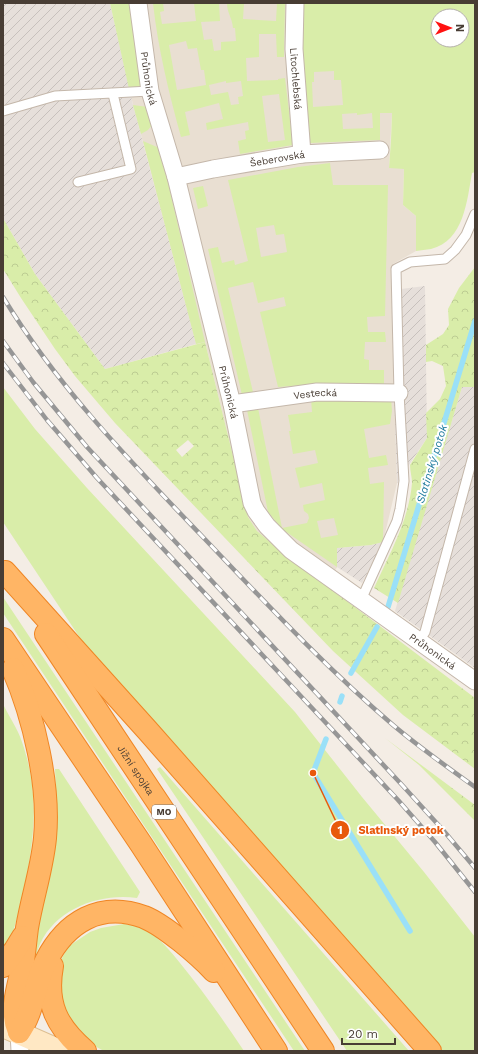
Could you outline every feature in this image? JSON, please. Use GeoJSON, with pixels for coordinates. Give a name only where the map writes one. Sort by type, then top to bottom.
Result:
{"type":"FeatureCollection","features":[{"type":"Feature","properties":{"kind":"highway"},"geometry":{"type":"LineString","coordinates":[[4,571],[227,819],[424,1047]]}},
{"type":"Feature","properties":{"kind":"highway","name":"Jižní spojka"},"geometry":{"type":"LineString","coordinates":[[4,571],[323,1051]]}},
{"type":"Feature","properties":{"kind":"highway"},"geometry":{"type":"LineString","coordinates":[[3,639],[141,844],[276,1051]]}},
{"type":"Feature","properties":{"kind":"highway"},"geometry":{"type":"LineString","coordinates":[[3,648],[16,677],[26,705],[40,761],[45,798],[45,837],[27,927],[21,972],[14,1006],[14,1036]]}},
{"type":"Feature","properties":{"kind":"highway"},"geometry":{"type":"LineString","coordinates":[[14,1036],[26,1021],[40,974],[46,960],[58,940],[75,925],[94,915],[115,912],[144,917],[154,922],[192,950],[243,1000]]}},
{"type":"Feature","properties":{"kind":"highway"},"geometry":{"type":"LineString","coordinates":[[3,966],[15,950],[27,927]]}},
{"type":"Feature","properties":{"kind":"highway"},"geometry":{"type":"LineString","coordinates":[[58,940],[50,974],[50,996],[52,1006],[54,1014],[63,1029],[85,1051]]}},
{"type":"Feature","properties":{"kind":"street","name":"Průhonická"},"geometry":{"type":"LineString","coordinates":[[138,3],[150,91],[176,177],[232,404],[250,494],[256,511],[267,526],[291,550],[419,641],[473,676]]}},
{"type":"Feature","properties":{"kind":"street","name":"Litochlebská"},"geometry":{"type":"LineString","coordinates":[[295,3],[294,49],[302,154]]}},
{"type":"Feature","properties":{"kind":"street","name":"Šeberovská"},"geometry":{"type":"LineString","coordinates":[[176,177],[213,169],[302,154],[380,150]]}},
{"type":"Feature","properties":{"kind":"street","name":"Vestecká"},"geometry":{"type":"LineString","coordinates":[[232,404],[317,392],[399,393]]}},
{"type":"Feature","properties":{"kind":"street"},"geometry":{"type":"LineString","coordinates":[[14,1036],[60,1051]]}},
{"type":"Feature","properties":{"kind":"lane"},"geometry":{"type":"LineString","coordinates":[[3,111],[55,96],[150,91]]}},
{"type":"Feature","properties":{"kind":"lane"},"geometry":{"type":"LineString","coordinates":[[78,182],[131,169],[112,94]]}},
{"type":"Feature","properties":{"kind":"lane"},"geometry":{"type":"LineString","coordinates":[[361,600],[393,531],[402,502],[404,481],[399,393],[396,268],[410,262],[444,259],[455,250],[466,235],[475,214]]}},
{"type":"Feature","properties":{"kind":"lane"},"geometry":{"type":"LineString","coordinates":[[419,641],[425,632],[475,449]]}},
{"type":"Feature","properties":{"kind":"shaded area"},"geometry":{"type":"Polygon","coordinates":[[[3,3],[110,3],[133,105],[196,344],[105,369],[35,274],[3,218],[3,3]]]}},
{"type":"Feature","properties":{"kind":"shaded area"},"geometry":{"type":"Polygon","coordinates":[[[130,3],[362,3],[392,113],[389,168],[404,168],[403,205],[416,216],[416,251],[393,264],[394,388],[397,483],[383,542],[337,548],[338,566],[325,585],[264,538],[257,531],[248,517],[205,342],[196,344],[129,89],[139,87],[130,3]]]}},
{"type":"Feature","properties":{"kind":"shaded area"},"geometry":{"type":"Polygon","coordinates":[[[425,286],[427,438],[397,483],[393,290],[425,286]]]}},
{"type":"Feature","properties":{"kind":"shaded area"},"geometry":{"type":"Polygon","coordinates":[[[462,387],[475,387],[475,668],[395,611],[462,387]]]}},
{"type":"Feature","properties":{"kind":"shaded area"},"geometry":{"type":"Polygon","coordinates":[[[383,542],[362,583],[337,567],[337,548],[371,545],[383,542]]]}},
{"type":"Feature","properties":{"kind":"green space"},"geometry":{"type":"Polygon","coordinates":[[[110,3],[130,3],[142,84],[139,87],[129,89],[110,3]]]}},
{"type":"Feature","properties":{"kind":"green space"},"geometry":{"type":"Polygon","coordinates":[[[153,3],[163,3],[164,11],[160,12],[162,24],[196,21],[194,3],[219,3],[220,21],[201,22],[204,40],[212,39],[214,51],[221,50],[221,42],[236,41],[235,28],[233,28],[227,3],[244,3],[243,19],[276,21],[277,3],[285,3],[284,57],[277,57],[276,34],[259,34],[259,57],[246,58],[247,81],[278,80],[285,78],[293,145],[240,154],[238,141],[246,139],[245,131],[249,130],[248,122],[207,130],[206,123],[223,119],[219,103],[185,112],[190,135],[181,137],[164,71],[153,3]],[[186,41],[169,45],[177,90],[206,85],[204,70],[201,70],[197,48],[188,49],[186,41]],[[226,81],[209,85],[211,95],[228,92],[231,105],[239,104],[238,97],[243,96],[241,81],[226,83],[226,81]],[[279,94],[262,96],[268,142],[285,140],[279,94]]]}},
{"type":"Feature","properties":{"kind":"green space"},"geometry":{"type":"Polygon","coordinates":[[[303,3],[475,3],[475,172],[472,173],[466,207],[462,218],[451,238],[442,245],[431,249],[416,251],[416,216],[403,205],[404,169],[389,168],[392,113],[380,113],[380,140],[310,143],[303,56],[303,3]],[[334,71],[314,72],[314,82],[312,82],[313,107],[343,105],[341,80],[334,80],[334,71]],[[357,113],[342,114],[343,129],[373,128],[372,113],[357,115],[357,113]]]}},
{"type":"Feature","properties":{"kind":"green space"},"geometry":{"type":"Polygon","coordinates":[[[133,105],[148,107],[152,125],[148,130],[141,134],[133,105]]]}},
{"type":"Feature","properties":{"kind":"green space"},"geometry":{"type":"Polygon","coordinates":[[[143,141],[157,147],[161,152],[205,342],[196,344],[143,141]]]}},
{"type":"Feature","properties":{"kind":"green space"},"geometry":{"type":"Polygon","coordinates":[[[330,163],[333,185],[388,185],[385,316],[367,317],[368,332],[385,332],[386,342],[365,342],[364,359],[369,360],[369,370],[384,370],[384,385],[318,384],[278,387],[260,312],[286,306],[284,297],[258,303],[253,282],[228,288],[253,392],[242,395],[208,249],[218,247],[222,263],[234,260],[235,265],[248,261],[228,180],[298,167],[330,163]],[[274,225],[256,228],[261,257],[287,252],[284,234],[276,235],[274,225]]]}},
{"type":"Feature","properties":{"kind":"green space"},"geometry":{"type":"Polygon","coordinates":[[[203,186],[208,206],[198,209],[193,188],[203,186]]]}},
{"type":"Feature","properties":{"kind":"green space"},"geometry":{"type":"Polygon","coordinates":[[[3,218],[35,274],[105,369],[205,342],[248,517],[257,531],[278,549],[475,698],[475,769],[403,715],[333,651],[115,423],[75,376],[55,349],[3,269],[3,218]],[[188,440],[176,450],[182,457],[194,446],[188,440]]]}},
{"type":"Feature","properties":{"kind":"green space"},"geometry":{"type":"Polygon","coordinates":[[[475,267],[475,387],[462,387],[398,603],[374,588],[403,524],[412,483],[410,465],[427,438],[426,413],[440,399],[446,386],[443,366],[432,361],[426,362],[426,345],[443,334],[449,325],[448,309],[459,288],[475,267]]]}},
{"type":"Feature","properties":{"kind":"green space"},"geometry":{"type":"Polygon","coordinates":[[[3,387],[35,429],[87,488],[295,712],[475,937],[475,1051],[441,1051],[88,650],[3,522],[3,387]]]}},
{"type":"Feature","properties":{"kind":"green space"},"geometry":{"type":"Polygon","coordinates":[[[391,398],[392,411],[390,424],[364,429],[369,458],[386,455],[388,465],[368,468],[370,484],[384,482],[383,542],[371,545],[337,548],[337,567],[282,529],[268,512],[247,410],[258,408],[282,528],[307,523],[309,518],[308,514],[304,511],[303,505],[325,500],[322,483],[300,488],[295,468],[318,463],[315,450],[293,454],[289,431],[291,431],[288,415],[312,412],[311,399],[391,398]],[[334,518],[317,521],[321,538],[338,535],[334,518]]]}},
{"type":"Feature","properties":{"kind":"green space"},"geometry":{"type":"Polygon","coordinates":[[[3,597],[305,1051],[294,1051],[3,613],[3,597]]]}},
{"type":"Feature","properties":{"kind":"green space"},"geometry":{"type":"Polygon","coordinates":[[[3,704],[20,737],[27,760],[31,777],[34,811],[32,845],[26,881],[27,883],[13,932],[3,952],[3,704]]]}},
{"type":"Feature","properties":{"kind":"green space"},"geometry":{"type":"Polygon","coordinates":[[[385,738],[475,805],[475,821],[419,765],[385,738]]]}},
{"type":"Feature","properties":{"kind":"green space"},"geometry":{"type":"Polygon","coordinates":[[[160,767],[409,1051],[347,1051],[157,769],[160,767]]]}},
{"type":"Feature","properties":{"kind":"green space"},"geometry":{"type":"Polygon","coordinates":[[[55,769],[59,769],[140,892],[137,898],[109,898],[95,901],[68,912],[57,921],[48,931],[40,944],[35,958],[30,983],[25,982],[56,830],[57,810],[55,769]]]}},
{"type":"Feature","properties":{"kind":"green space"},"geometry":{"type":"Polygon","coordinates":[[[124,924],[136,926],[152,934],[165,946],[205,995],[244,1051],[104,1051],[89,1043],[61,1007],[60,963],[69,946],[90,932],[101,928],[124,924]]]}},
{"type":"Feature","properties":{"kind":"waterway","name":"Slatinský potok"},"geometry":{"type":"LineString","coordinates":[[388,607],[475,321]]}},
{"type":"Feature","properties":{"kind":"waterway","name":"Slatinský potok"},"geometry":{"type":"LineString","coordinates":[[351,673],[377,627]]}},
{"type":"Feature","properties":{"kind":"waterway","name":"Slatinský potok"},"geometry":{"type":"LineString","coordinates":[[340,702],[342,696]]}},
{"type":"Feature","properties":{"kind":"waterway","name":"Slatinský potok"},"geometry":{"type":"LineString","coordinates":[[326,739],[313,773],[410,931]]}},
{"type":"Feature","properties":{"kind":"railway"},"geometry":{"type":"LineString","coordinates":[[3,297],[24,330],[70,392],[147,478],[271,608],[367,703],[423,749],[475,787]]}},
{"type":"Feature","properties":{"kind":"railway"},"geometry":{"type":"LineString","coordinates":[[3,341],[33,382],[87,447],[403,786],[475,868]]}},
{"type":"Feature","properties":{"kind":"railway"},"geometry":{"type":"LineString","coordinates":[[3,363],[47,420],[97,478],[398,800],[435,842],[475,892]]}},
{"type":"Feature","properties":{"kind":"place","name":"Slatinský potok"},"geometry":{"type":"Point","coordinates":[313,773]}}]}
